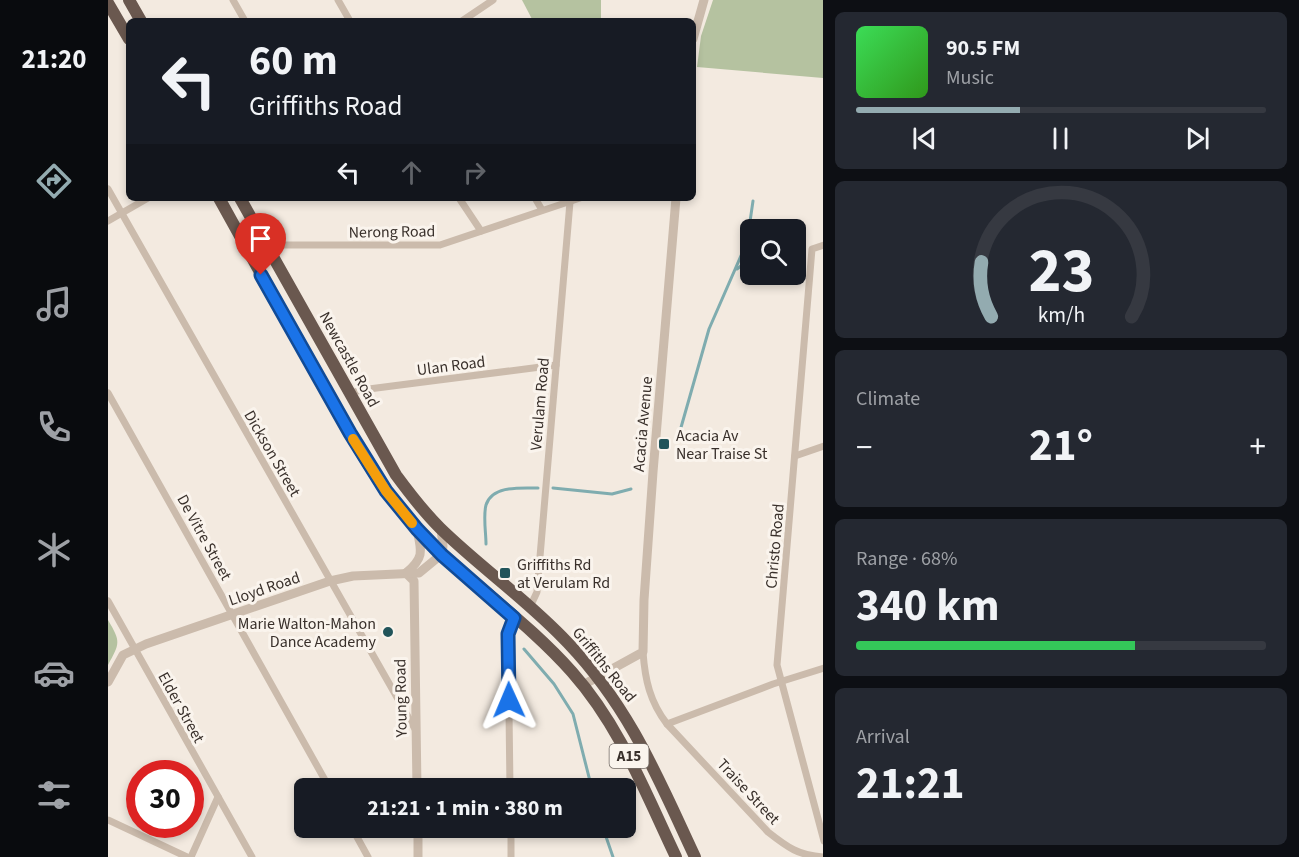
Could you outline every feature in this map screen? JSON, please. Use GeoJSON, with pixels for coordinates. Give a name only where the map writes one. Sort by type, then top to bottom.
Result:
{"type":"FeatureCollection","features":[{"type":"Feature","properties":{"kind":"highway"},"geometry":{"type":"LineString","coordinates":[[129,0],[139,18]]}},
{"type":"Feature","properties":{"kind":"highway"},"geometry":{"type":"LineString","coordinates":[[108,3],[126,34]]}},
{"type":"Feature","properties":{"kind":"highway","name":"A15"},"geometry":{"type":"LineString","coordinates":[[221,201],[362,454],[386,491],[442,555]]}},
{"type":"Feature","properties":{"kind":"highway","name":"Newcastle Road"},"geometry":{"type":"LineString","coordinates":[[242,201],[396,475],[440,528]]}},
{"type":"Feature","properties":{"kind":"highway"},"geometry":{"type":"LineString","coordinates":[[250,255],[268,248]]}},
{"type":"Feature","properties":{"kind":"highway","name":"Griffiths Road"},"geometry":{"type":"LineString","coordinates":[[440,528],[567,641],[597,676],[641,741],[695,857]]}},
{"type":"Feature","properties":{"kind":"highway","name":"Griffiths Road"},"geometry":{"type":"LineString","coordinates":[[442,555],[557,657],[583,685],[606,716],[626,751],[676,857]]}},
{"type":"Feature","properties":{"kind":"street"},"geometry":{"type":"LineString","coordinates":[[233,0],[243,18]]}},
{"type":"Feature","properties":{"kind":"street"},"geometry":{"type":"LineString","coordinates":[[339,0],[348,18]]}},
{"type":"Feature","properties":{"kind":"street"},"geometry":{"type":"LineString","coordinates":[[466,18],[493,0]]}},
{"type":"Feature","properties":{"kind":"street"},"geometry":{"type":"LineString","coordinates":[[696,28],[704,0]]}},
{"type":"Feature","properties":{"kind":"street","name":"Dickson Street"},"geometry":{"type":"LineString","coordinates":[[108,189],[416,729]]}},
{"type":"Feature","properties":{"kind":"street"},"geometry":{"type":"LineString","coordinates":[[108,221],[143,201]]}},
{"type":"Feature","properties":{"kind":"street"},"geometry":{"type":"LineString","coordinates":[[461,201],[481,231]]}},
{"type":"Feature","properties":{"kind":"street"},"geometry":{"type":"LineString","coordinates":[[537,201],[542,210]]}},
{"type":"Feature","properties":{"kind":"street","name":"Acacia Avenue"},"geometry":{"type":"LineString","coordinates":[[667,724],[657,710],[645,677],[644,600],[676,201]]}},
{"type":"Feature","properties":{"kind":"street","name":"Nerong Road"},"geometry":{"type":"LineString","coordinates":[[268,248],[282,245],[440,245],[570,202]]}},
{"type":"Feature","properties":{"kind":"street","name":"Verulam Road"},"geometry":{"type":"LineString","coordinates":[[530,608],[537,592],[570,202]]}},
{"type":"Feature","properties":{"kind":"street","name":"Christo Road"},"geometry":{"type":"LineString","coordinates":[[823,245],[812,249],[777,665],[823,837]]}},
{"type":"Feature","properties":{"kind":"street","name":"Ulan Road"},"geometry":{"type":"LineString","coordinates":[[351,393],[556,365]]}},
{"type":"Feature","properties":{"kind":"street","name":"De Vitre Street"},"geometry":{"type":"LineString","coordinates":[[108,393],[324,778]]}},
{"type":"Feature","properties":{"kind":"street"},"geometry":{"type":"LineString","coordinates":[[795,456],[823,446]]}},
{"type":"Feature","properties":{"kind":"street"},"geometry":{"type":"LineString","coordinates":[[440,528],[442,555]]}},
{"type":"Feature","properties":{"kind":"street"},"geometry":{"type":"LineString","coordinates":[[406,573],[417,562],[422,551],[417,529]]}},
{"type":"Feature","properties":{"kind":"street","name":"Lloyd Road"},"geometry":{"type":"LineString","coordinates":[[135,648],[330,581],[353,576],[421,573],[442,555]]}},
{"type":"Feature","properties":{"kind":"street","name":"Young Road"},"geometry":{"type":"LineString","coordinates":[[406,573],[414,581],[417,778]]}},
{"type":"Feature","properties":{"kind":"street","name":"Elder Street"},"geometry":{"type":"LineString","coordinates":[[108,601],[252,857]]}},
{"type":"Feature","properties":{"kind":"street"},"geometry":{"type":"LineString","coordinates":[[510,778],[508,634],[514,618]]}},
{"type":"Feature","properties":{"kind":"street"},"geometry":{"type":"LineString","coordinates":[[108,682],[123,656],[135,648]]}},
{"type":"Feature","properties":{"kind":"street"},"geometry":{"type":"LineString","coordinates":[[583,685],[644,652]]}},
{"type":"Feature","properties":{"kind":"street"},"geometry":{"type":"LineString","coordinates":[[667,724],[823,668]]}},
{"type":"Feature","properties":{"kind":"street","name":"Traise Street"},"geometry":{"type":"LineString","coordinates":[[667,724],[768,832],[785,846],[807,856],[823,857]]}},
{"type":"Feature","properties":{"kind":"street"},"geometry":{"type":"LineString","coordinates":[[108,820],[189,857],[218,797]]}},
{"type":"Feature","properties":{"kind":"street"},"geometry":{"type":"LineString","coordinates":[[358,838],[368,857]]}},
{"type":"Feature","properties":{"kind":"street"},"geometry":{"type":"LineString","coordinates":[[418,838],[418,857]]}},
{"type":"Feature","properties":{"kind":"street"},"geometry":{"type":"LineString","coordinates":[[511,838],[511,857]]}},
{"type":"Feature","properties":{"kind":"green space"},"geometry":{"type":"Polygon","coordinates":[[[522,0],[601,0],[601,18],[531,18],[522,0]]]}},
{"type":"Feature","properties":{"kind":"green space"},"geometry":{"type":"Polygon","coordinates":[[[713,0],[823,0],[823,78],[697,67],[701,36],[713,0]]]}},
{"type":"Feature","properties":{"kind":"green space"},"geometry":{"type":"Polygon","coordinates":[[[108,620],[117,638],[117,647],[108,665],[108,620]]]}},
{"type":"Feature","properties":{"kind":"waterway"},"geometry":{"type":"LineString","coordinates":[[678,438],[709,329],[747,242],[753,201]]}},
{"type":"Feature","properties":{"kind":"waterway"},"geometry":{"type":"LineString","coordinates":[[486,544],[485,514],[489,499],[494,494],[508,489],[538,488]]}},
{"type":"Feature","properties":{"kind":"waterway"},"geometry":{"type":"LineString","coordinates":[[553,488],[612,494],[631,489]]}},
{"type":"Feature","properties":{"kind":"waterway"},"geometry":{"type":"LineString","coordinates":[[524,649],[554,684],[573,714],[589,778]]}},
{"type":"Feature","properties":{"kind":"waterway"},"geometry":{"type":"LineString","coordinates":[[606,838],[613,857]]}},
{"type":"Feature","properties":{"kind":"slow traffic"},"geometry":{"type":"LineString","coordinates":[[353,439],[386,491],[412,523]]}},
{"type":"Feature","properties":{"kind":"place","name":"Acacia Av Near Traise St"},"geometry":{"type":"Point","coordinates":[664,444]}},
{"type":"Feature","properties":{"kind":"place","name":"Griffiths Rd at Verulam Rd"},"geometry":{"type":"Point","coordinates":[505,573]}},
{"type":"Feature","properties":{"kind":"place","name":"Marie Walton-Mahon Dance Academy"},"geometry":{"type":"Point","coordinates":[388,632]}},
{"type":"Feature","properties":{"kind":"route"},"geometry":{"type":"LineString","coordinates":[[261,275],[350,433],[386,491],[442,555],[514,618],[508,634],[509,700]]}}]}
